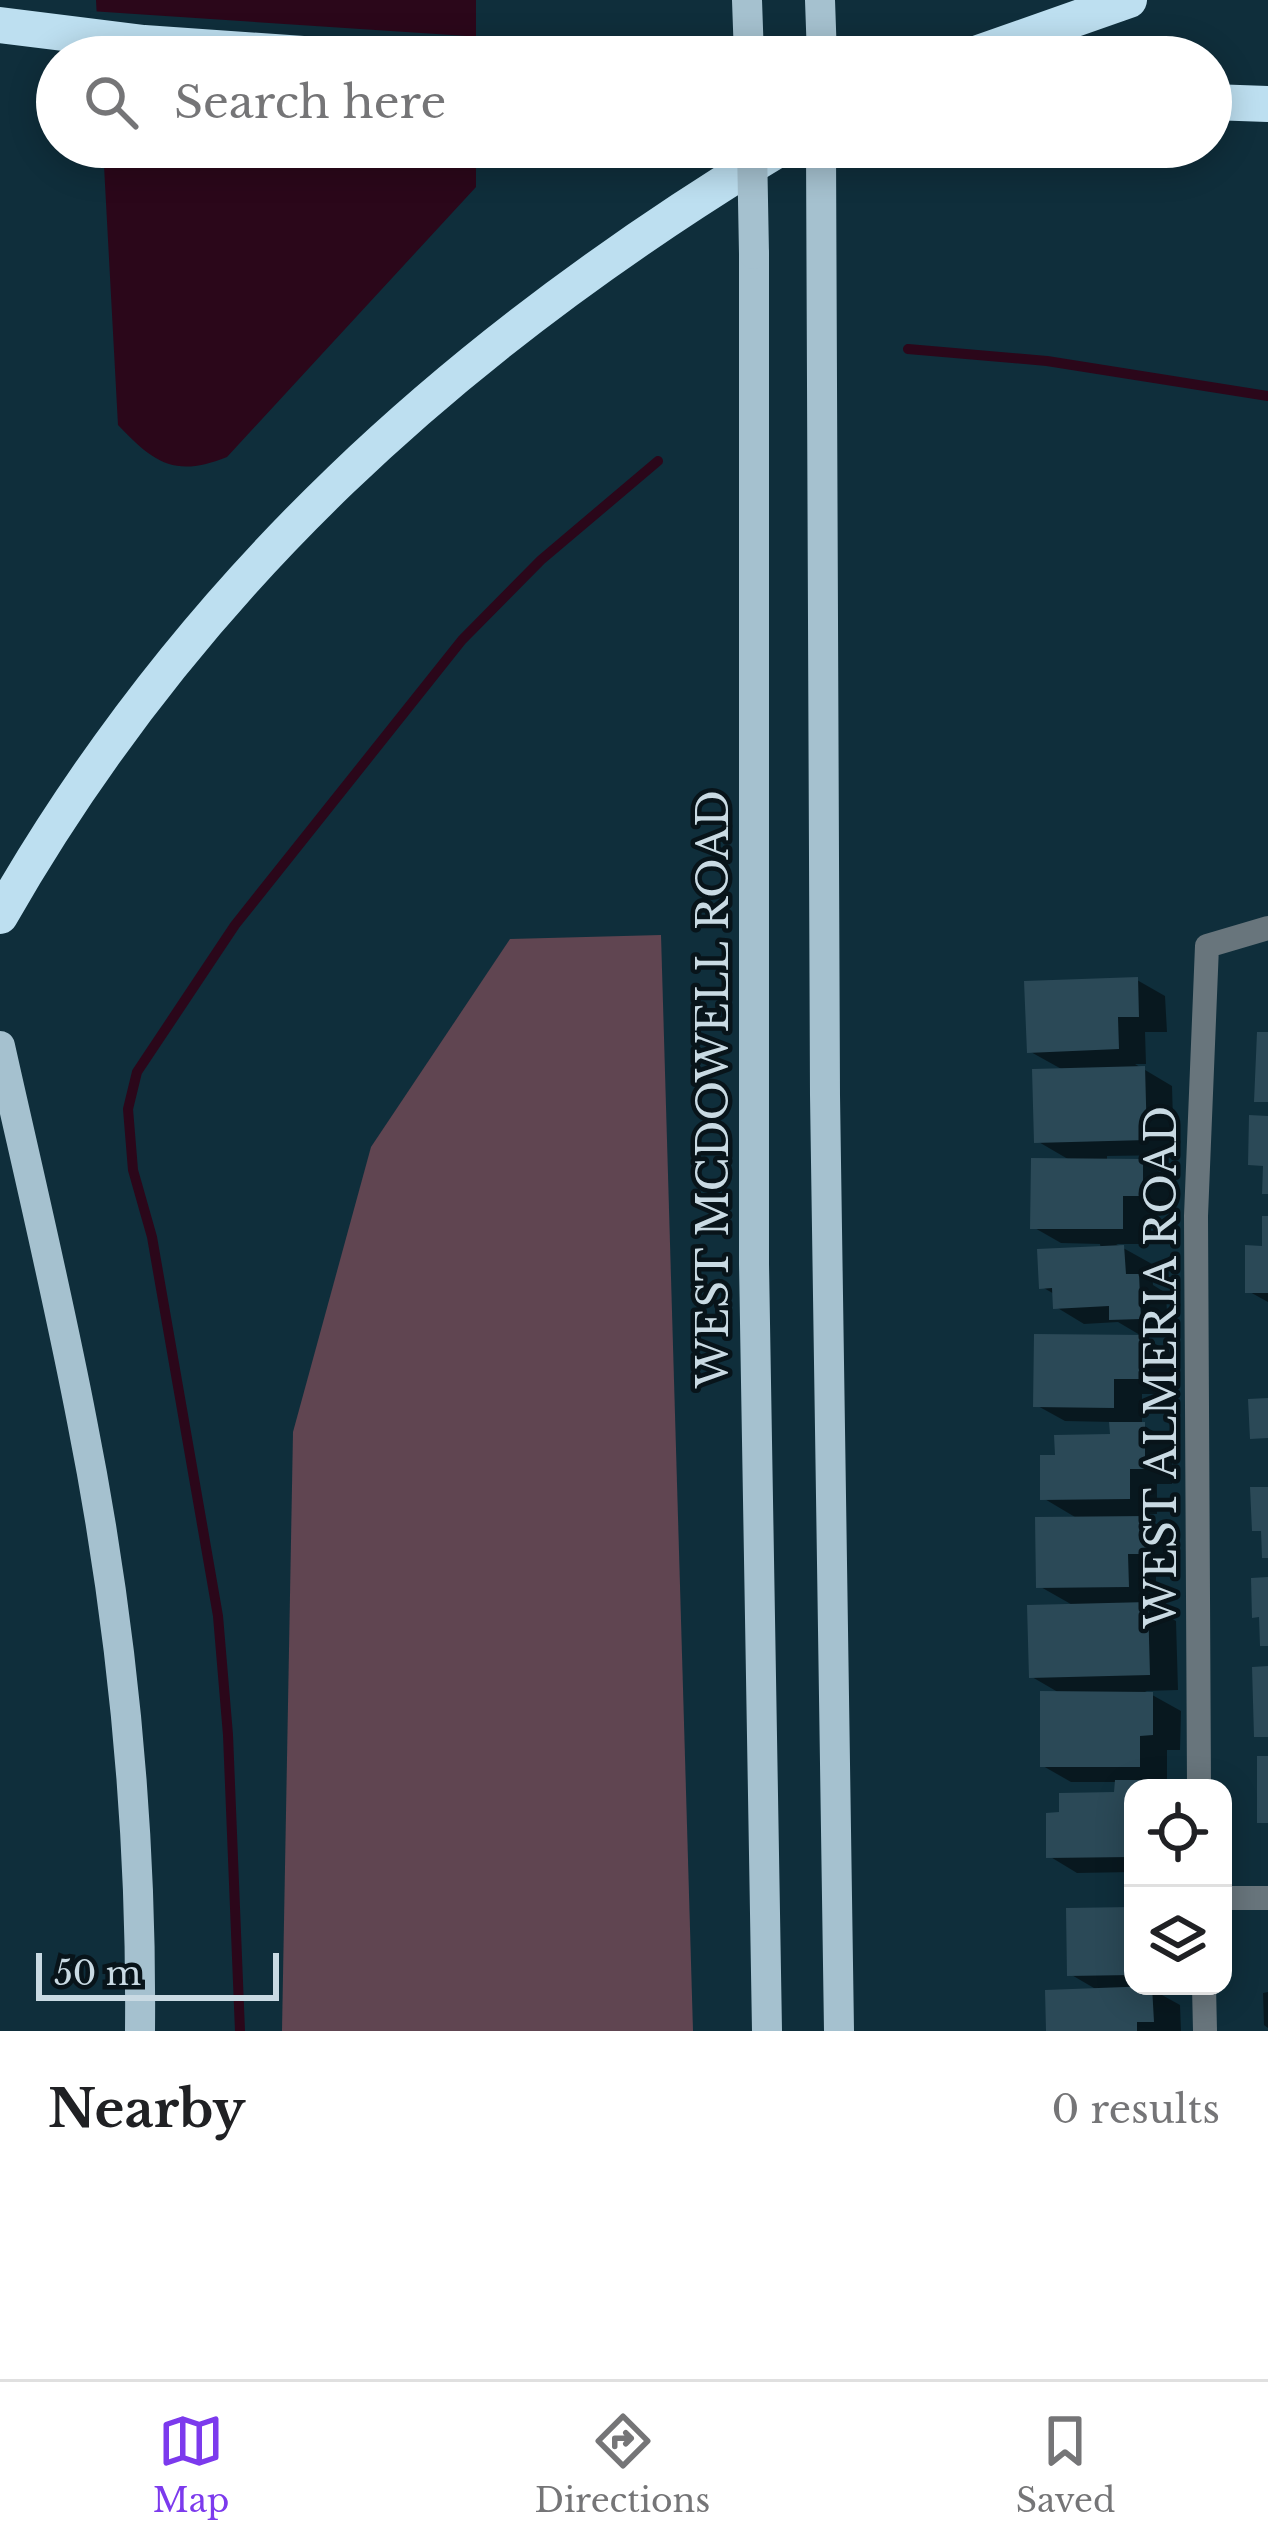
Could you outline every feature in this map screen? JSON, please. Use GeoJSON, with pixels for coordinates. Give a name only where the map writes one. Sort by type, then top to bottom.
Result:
{"type":"FeatureCollection","features":[{"type":"Feature","properties":{"kind":"highway"},"geometry":{"type":"LineString","coordinates":[[1027,36],[1129,0]]}},
{"type":"Feature","properties":{"kind":"highway"},"geometry":{"type":"LineString","coordinates":[[0,25],[88,36]]}},
{"type":"Feature","properties":{"kind":"highway"},"geometry":{"type":"LineString","coordinates":[[1232,103],[1268,104]]}},
{"type":"Feature","properties":{"kind":"highway"},"geometry":{"type":"LineString","coordinates":[[0,916],[76,794],[141,702],[212,614],[327,489],[401,420],[592,269],[747,168]]}},
{"type":"Feature","properties":{"kind":"main road"},"geometry":{"type":"LineString","coordinates":[[747,0],[748,36]]}},
{"type":"Feature","properties":{"kind":"main road"},"geometry":{"type":"LineString","coordinates":[[820,0],[821,36]]}},
{"type":"Feature","properties":{"kind":"main road","name":"WEST MCDOWELL ROAD"},"geometry":{"type":"LineString","coordinates":[[752,168],[754,1264],[767,2031]]}},
{"type":"Feature","properties":{"kind":"main road"},"geometry":{"type":"LineString","coordinates":[[821,168],[825,1095],[839,2031]]}},
{"type":"Feature","properties":{"kind":"main road"},"geometry":{"type":"LineString","coordinates":[[0,1046],[83,1423],[115,1628],[135,1831],[140,2031]]}},
{"type":"Feature","properties":{"kind":"street","name":"WEST ALMERIA ROAD"},"geometry":{"type":"LineString","coordinates":[[1199,1779],[1196,1216],[1207,946],[1268,928]]}},
{"type":"Feature","properties":{"kind":"street"},"geometry":{"type":"LineString","coordinates":[[1232,1898],[1268,1898]]}},
{"type":"Feature","properties":{"kind":"street"},"geometry":{"type":"LineString","coordinates":[[1204,1995],[1205,2031]]}},
{"type":"Feature","properties":{"kind":"shaded area"},"geometry":{"type":"Polygon","coordinates":[[[96,0],[476,0],[476,36],[98,36],[96,0]]]}},
{"type":"Feature","properties":{"kind":"shaded area"},"geometry":{"type":"Polygon","coordinates":[[[104,168],[476,168],[476,187],[227,457],[193,466],[166,463],[118,425],[104,168]]]}},
{"type":"Feature","properties":{"kind":"shaded area"},"geometry":{"type":"Polygon","coordinates":[[[661,935],[693,2031],[282,2031],[293,1432],[371,1147],[510,939],[661,935]]]}},
{"type":"Feature","properties":{"kind":"pier"},"geometry":{"type":"Polygon","coordinates":[[[90,11],[467,36],[92,36],[90,11]]]}},
{"type":"Feature","properties":{"kind":"building"},"geometry":{"type":"Polygon","coordinates":[[[1138,977],[1139,1017],[1118,1017],[1119,1049],[1027,1053],[1024,981],[1138,977]]]}},
{"type":"Feature","properties":{"kind":"building"},"geometry":{"type":"Polygon","coordinates":[[[1257,1032],[1268,1032],[1268,1102],[1254,1102],[1257,1032]]]}},
{"type":"Feature","properties":{"kind":"building"},"geometry":{"type":"Polygon","coordinates":[[[1145,1066],[1147,1140],[1034,1143],[1032,1069],[1145,1066]]]}},
{"type":"Feature","properties":{"kind":"building"},"geometry":{"type":"Polygon","coordinates":[[[1249,1115],[1268,1116],[1268,1194],[1262,1194],[1263,1166],[1248,1165],[1249,1115]]]}},
{"type":"Feature","properties":{"kind":"building"},"geometry":{"type":"Polygon","coordinates":[[[1031,1158],[1143,1159],[1143,1196],[1123,1196],[1123,1229],[1030,1229],[1031,1158]]]}},
{"type":"Feature","properties":{"kind":"building"},"geometry":{"type":"Polygon","coordinates":[[[1262,1216],[1268,1216],[1268,1293],[1245,1293],[1245,1245],[1262,1246],[1262,1216]]]}},
{"type":"Feature","properties":{"kind":"building"},"geometry":{"type":"Polygon","coordinates":[[[1124,1245],[1126,1274],[1139,1274],[1141,1319],[1109,1320],[1109,1306],[1053,1309],[1052,1288],[1039,1289],[1037,1249],[1124,1245]]]}},
{"type":"Feature","properties":{"kind":"building"},"geometry":{"type":"Polygon","coordinates":[[[1034,1334],[1146,1335],[1146,1379],[1114,1379],[1114,1408],[1033,1407],[1034,1334]]]}},
{"type":"Feature","properties":{"kind":"building"},"geometry":{"type":"Polygon","coordinates":[[[1268,1398],[1268,1438],[1250,1439],[1248,1399],[1268,1398]]]}},
{"type":"Feature","properties":{"kind":"building"},"geometry":{"type":"Polygon","coordinates":[[[1109,1422],[1145,1422],[1145,1469],[1130,1469],[1130,1499],[1040,1500],[1040,1455],[1055,1455],[1054,1435],[1110,1434],[1109,1422]]]}},
{"type":"Feature","properties":{"kind":"building"},"geometry":{"type":"Polygon","coordinates":[[[1250,1487],[1268,1487],[1268,1558],[1262,1558],[1261,1531],[1252,1531],[1250,1487]]]}},
{"type":"Feature","properties":{"kind":"building"},"geometry":{"type":"Polygon","coordinates":[[[1148,1516],[1149,1554],[1128,1554],[1129,1587],[1036,1588],[1035,1517],[1148,1516]]]}},
{"type":"Feature","properties":{"kind":"building"},"geometry":{"type":"Polygon","coordinates":[[[1268,1577],[1268,1646],[1260,1646],[1259,1617],[1252,1618],[1251,1578],[1268,1577]]]}},
{"type":"Feature","properties":{"kind":"building"},"geometry":{"type":"Polygon","coordinates":[[[1148,1602],[1150,1675],[1029,1678],[1027,1605],[1148,1602]]]}},
{"type":"Feature","properties":{"kind":"building"},"geometry":{"type":"Polygon","coordinates":[[[1268,1666],[1268,1737],[1254,1737],[1252,1667],[1268,1666]]]}},
{"type":"Feature","properties":{"kind":"building"},"geometry":{"type":"Polygon","coordinates":[[[1040,1691],[1153,1692],[1153,1735],[1140,1736],[1140,1767],[1040,1767],[1040,1691]]]}},
{"type":"Feature","properties":{"kind":"building"},"geometry":{"type":"Polygon","coordinates":[[[1257,1756],[1268,1756],[1268,1823],[1257,1823],[1257,1756]]]}},
{"type":"Feature","properties":{"kind":"building"},"geometry":{"type":"Polygon","coordinates":[[[1115,1780],[1124,1780],[1124,1857],[1046,1858],[1046,1813],[1059,1812],[1059,1793],[1114,1792],[1115,1780]]]}},
{"type":"Feature","properties":{"kind":"building"},"geometry":{"type":"Polygon","coordinates":[[[1124,1907],[1124,1975],[1067,1976],[1066,1908],[1124,1907]]]}},
{"type":"Feature","properties":{"kind":"building"},"geometry":{"type":"Polygon","coordinates":[[[1124,1987],[1124,1995],[1152,1995],[1154,2022],[1137,2022],[1137,2031],[1046,2031],[1045,1990],[1124,1987]]]}},
{"type":"Feature","properties":{"kind":"waterway"},"geometry":{"type":"LineString","coordinates":[[908,349],[1047,361],[1268,396]]}},
{"type":"Feature","properties":{"kind":"waterway"},"geometry":{"type":"LineString","coordinates":[[240,2031],[228,1735],[218,1616],[152,1237],[133,1170],[128,1109],[137,1072],[235,925],[462,640],[541,560],[658,461]]}}]}
